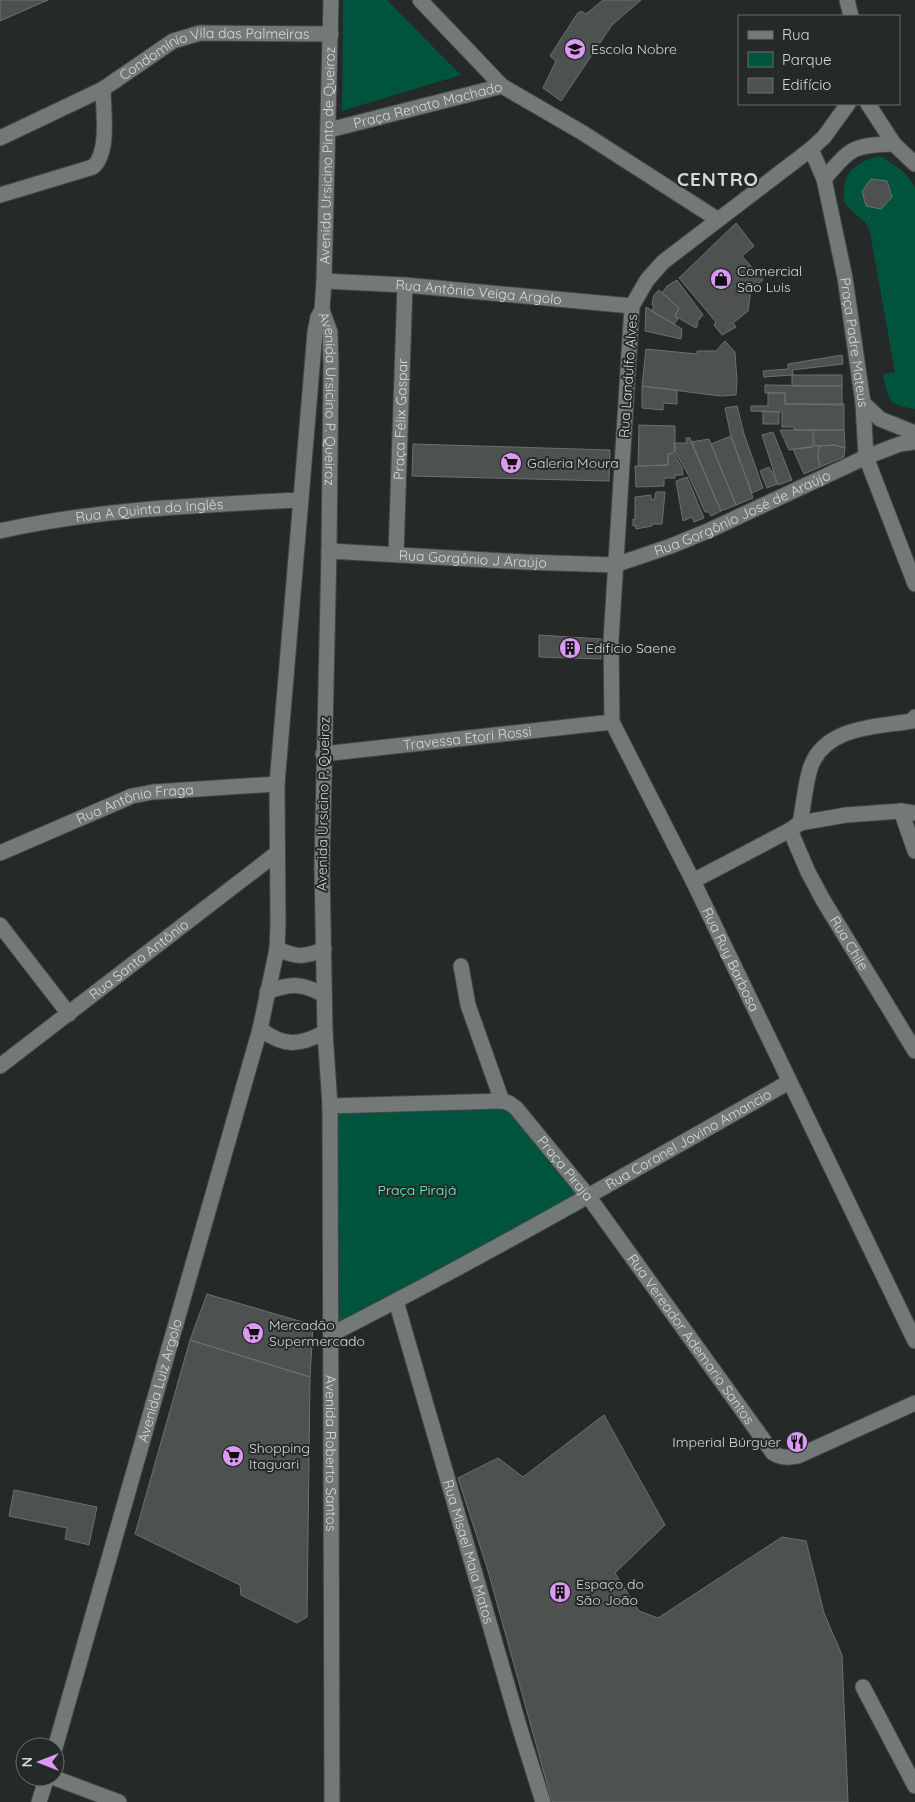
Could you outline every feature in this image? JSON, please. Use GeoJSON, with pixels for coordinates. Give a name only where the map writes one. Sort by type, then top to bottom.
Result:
{"type":"FeatureCollection","features":[{"type":"Feature","properties":{"kind":"street","name":"Avenida Ursicino Pinto de Queiroz"},"geometry":{"type":"LineString","coordinates":[[322,310],[329,130],[331,0]]}},
{"type":"Feature","properties":{"kind":"street","name":"Praça Renato Machado"},"geometry":{"type":"LineString","coordinates":[[329,130],[502,86],[420,0]]}},
{"type":"Feature","properties":{"kind":"street"},"geometry":{"type":"LineString","coordinates":[[847,0],[850,15]]}},
{"type":"Feature","properties":{"kind":"street","name":"Condomínio Vila das Palmeiras"},"geometry":{"type":"LineString","coordinates":[[0,138],[102,89],[173,41],[185,36],[200,33],[331,34]]}},
{"type":"Feature","properties":{"kind":"street"},"geometry":{"type":"LineString","coordinates":[[502,86],[583,133],[718,219]]}},
{"type":"Feature","properties":{"kind":"street","name":"Condomínio Vila das Palmeiras"},"geometry":{"type":"LineString","coordinates":[[0,195],[93,167],[98,162],[102,154],[104,142],[102,89]]}},
{"type":"Feature","properties":{"kind":"street","name":"Rua Landulfo Alves"},"geometry":{"type":"LineString","coordinates":[[615,565],[632,306],[647,280],[663,262],[811,149],[824,137],[847,105]]}},
{"type":"Feature","properties":{"kind":"street"},"geometry":{"type":"LineString","coordinates":[[869,105],[894,144],[915,164]]}},
{"type":"Feature","properties":{"kind":"street"},"geometry":{"type":"LineString","coordinates":[[824,180],[844,155],[851,150],[874,145],[894,144]]}},
{"type":"Feature","properties":{"kind":"street","name":"Praça Padre Mateus"},"geometry":{"type":"LineString","coordinates":[[811,149],[824,180],[845,278],[863,403],[866,457],[915,584]]}},
{"type":"Feature","properties":{"kind":"street","name":"Rua Antônio Veiga Argolo"},"geometry":{"type":"LineString","coordinates":[[324,281],[405,285],[632,306]]}},
{"type":"Feature","properties":{"kind":"street","name":"Praça Félix Gaspar"},"geometry":{"type":"LineString","coordinates":[[396,554],[405,285]]}},
{"type":"Feature","properties":{"kind":"street","name":"Avenida Ursicino P. Queiroz"},"geometry":{"type":"LineString","coordinates":[[263,1012],[277,949],[277,784],[315,332],[318,317],[322,310]]}},
{"type":"Feature","properties":{"kind":"street","name":"Avenida Ursicino P. Queiroz"},"geometry":{"type":"LineString","coordinates":[[322,310],[330,332],[331,365],[322,866],[325,1032],[330,1106]]}},
{"type":"Feature","properties":{"kind":"street"},"geometry":{"type":"LineString","coordinates":[[863,403],[880,419],[915,433]]}},
{"type":"Feature","properties":{"kind":"street"},"geometry":{"type":"LineString","coordinates":[[866,457],[900,444],[915,442]]}},
{"type":"Feature","properties":{"kind":"street","name":"Rua Gorgônio José de Araújo"},"geometry":{"type":"LineString","coordinates":[[615,565],[672,546],[866,457]]}},
{"type":"Feature","properties":{"kind":"street","name":"Rua A Quinta do Inglês"},"geometry":{"type":"LineString","coordinates":[[0,531],[74,518],[186,506],[300,500]]}},
{"type":"Feature","properties":{"kind":"street","name":"Rua Gorgônio J Araújo"},"geometry":{"type":"LineString","coordinates":[[329,551],[615,565]]}},
{"type":"Feature","properties":{"kind":"street","name":"Rua Ruy Barbosa"},"geometry":{"type":"LineString","coordinates":[[615,565],[611,640],[612,722],[693,881],[915,1341]]}},
{"type":"Feature","properties":{"kind":"street"},"geometry":{"type":"LineString","coordinates":[[795,826],[812,765],[821,749],[844,733],[914,720]]}},
{"type":"Feature","properties":{"kind":"street","name":"Travessa Etori Rossi"},"geometry":{"type":"LineString","coordinates":[[323,754],[612,722]]}},
{"type":"Feature","properties":{"kind":"street","name":"Rua Antônio Fraga"},"geometry":{"type":"LineString","coordinates":[[0,853],[132,796],[153,792],[277,784]]}},
{"type":"Feature","properties":{"kind":"street"},"geometry":{"type":"LineString","coordinates":[[693,881],[795,826],[846,815],[908,812],[915,851]]}},
{"type":"Feature","properties":{"kind":"street","name":"Rua Chile"},"geometry":{"type":"LineString","coordinates":[[795,826],[808,872],[915,1051]]}},
{"type":"Feature","properties":{"kind":"street","name":"Rua Santo Antônio"},"geometry":{"type":"LineString","coordinates":[[0,1066],[277,853]]}},
{"type":"Feature","properties":{"kind":"street"},"geometry":{"type":"LineString","coordinates":[[0,925],[69,1014]]}},
{"type":"Feature","properties":{"kind":"street"},"geometry":{"type":"LineString","coordinates":[[277,949],[290,955],[302,956],[324,949]]}},
{"type":"Feature","properties":{"kind":"street"},"geometry":{"type":"LineString","coordinates":[[330,1106],[502,1101],[468,1005],[461,966]]}},
{"type":"Feature","properties":{"kind":"street"},"geometry":{"type":"LineString","coordinates":[[267,992],[284,986],[296,985],[309,987],[324,995]]}},
{"type":"Feature","properties":{"kind":"street","name":"Avenida Luiz Argolo"},"geometry":{"type":"LineString","coordinates":[[58,1737],[260,1029],[263,1012]]}},
{"type":"Feature","properties":{"kind":"street"},"geometry":{"type":"LineString","coordinates":[[260,1029],[272,1038],[296,1043],[310,1040],[325,1032]]}},
{"type":"Feature","properties":{"kind":"street","name":"Rua Coronel Jovino Amancio"},"geometry":{"type":"LineString","coordinates":[[588,1196],[789,1082]]}},
{"type":"Feature","properties":{"kind":"street","name":"Praça Piraja"},"geometry":{"type":"LineString","coordinates":[[332,1334],[588,1196],[516,1108],[502,1101]]}},
{"type":"Feature","properties":{"kind":"street","name":"Avenida Roberto Santos"},"geometry":{"type":"LineString","coordinates":[[330,1106],[332,1802]]}},
{"type":"Feature","properties":{"kind":"street","name":"Rua Vereador Ademario Santos"},"geometry":{"type":"LineString","coordinates":[[588,1196],[773,1453],[788,1458],[798,1456],[915,1403]]}},
{"type":"Feature","properties":{"kind":"street","name":"Rua Misael Maia Matos"},"geometry":{"type":"LineString","coordinates":[[396,1301],[520,1730],[543,1802]]}},
{"type":"Feature","properties":{"kind":"street"},"geometry":{"type":"LineString","coordinates":[[863,1687],[915,1786]]}},
{"type":"Feature","properties":{"kind":"street"},"geometry":{"type":"LineString","coordinates":[[65,1782],[119,1802]]}},
{"type":"Feature","properties":{"kind":"street"},"geometry":{"type":"LineString","coordinates":[[40,1802],[44,1787]]}},
{"type":"Feature","properties":{"kind":"green space"},"geometry":{"type":"Polygon","coordinates":[[[343,0],[387,0],[461,75],[342,111],[343,0]]]}},
{"type":"Feature","properties":{"kind":"green space"},"geometry":{"type":"Polygon","coordinates":[[[880,156],[905,173],[915,188],[915,409],[895,404],[887,392],[883,377],[885,374],[895,372],[870,233],[866,223],[847,206],[844,200],[845,183],[851,171],[861,163],[880,156]]]}},
{"type":"Feature","properties":{"kind":"green space","name":"Praça Pirajá"},"geometry":{"type":"Polygon","coordinates":[[[502,1101],[588,1196],[332,1334],[330,1106],[502,1101]]]}},
{"type":"Feature","properties":{"kind":"building"},"geometry":{"type":"Polygon","coordinates":[[[0,0],[48,0],[0,21],[0,0]]]}},
{"type":"Feature","properties":{"kind":"building","name":"Escola Nobre"},"geometry":{"type":"Polygon","coordinates":[[[603,0],[641,0],[612,25],[561,101],[543,88],[556,61],[550,56],[577,14],[581,11],[586,14],[603,0]]]}},
{"type":"Feature","properties":{"kind":"building"},"geometry":{"type":"Polygon","coordinates":[[[871,179],[887,181],[892,197],[881,209],[866,206],[862,191],[871,179]]]}},
{"type":"Feature","properties":{"kind":"building","name":"Comercial São Luis"},"geometry":{"type":"Polygon","coordinates":[[[736,223],[754,246],[742,256],[763,280],[751,289],[748,311],[733,323],[736,327],[722,335],[714,325],[716,322],[679,278],[736,223]]]}},
{"type":"Feature","properties":{"kind":"building"},"geometry":{"type":"Polygon","coordinates":[[[677,280],[703,315],[697,322],[696,328],[675,316],[679,308],[662,293],[667,286],[677,280]]]}},
{"type":"Feature","properties":{"kind":"building"},"geometry":{"type":"Polygon","coordinates":[[[659,290],[679,308],[675,316],[678,319],[674,324],[651,311],[654,307],[652,304],[654,295],[659,290]]]}},
{"type":"Feature","properties":{"kind":"building"},"geometry":{"type":"Polygon","coordinates":[[[646,307],[682,329],[681,339],[645,331],[646,307]]]}},
{"type":"Feature","properties":{"kind":"building"},"geometry":{"type":"Polygon","coordinates":[[[725,341],[735,352],[736,395],[720,396],[642,386],[646,349],[697,354],[697,351],[716,351],[725,341]]]}},
{"type":"Feature","properties":{"kind":"building"},"geometry":{"type":"Polygon","coordinates":[[[842,355],[843,364],[792,370],[793,375],[764,377],[763,371],[788,369],[788,364],[842,355]]]}},
{"type":"Feature","properties":{"kind":"building"},"geometry":{"type":"Polygon","coordinates":[[[792,375],[842,375],[842,386],[792,386],[792,375]]]}},
{"type":"Feature","properties":{"kind":"building"},"geometry":{"type":"Polygon","coordinates":[[[765,385],[842,386],[842,405],[785,404],[785,393],[765,393],[765,385]]]}},
{"type":"Feature","properties":{"kind":"building"},"geometry":{"type":"Polygon","coordinates":[[[642,386],[677,390],[677,404],[663,403],[663,410],[642,408],[642,386]]]}},
{"type":"Feature","properties":{"kind":"building"},"geometry":{"type":"Polygon","coordinates":[[[768,393],[785,393],[785,404],[844,404],[844,430],[794,430],[794,427],[782,427],[782,412],[751,411],[751,406],[768,406],[768,393]]]}},
{"type":"Feature","properties":{"kind":"building"},"geometry":{"type":"Polygon","coordinates":[[[737,406],[744,434],[763,488],[752,493],[731,436],[725,408],[737,406]]]}},
{"type":"Feature","properties":{"kind":"building"},"geometry":{"type":"Polygon","coordinates":[[[763,411],[779,412],[779,424],[763,424],[763,411]]]}},
{"type":"Feature","properties":{"kind":"building"},"geometry":{"type":"Polygon","coordinates":[[[639,425],[675,426],[675,452],[668,454],[668,465],[638,466],[639,425]]]}},
{"type":"Feature","properties":{"kind":"building"},"geometry":{"type":"Polygon","coordinates":[[[780,430],[813,430],[813,447],[789,450],[780,430]]]}},
{"type":"Feature","properties":{"kind":"building"},"geometry":{"type":"Polygon","coordinates":[[[814,430],[844,430],[845,448],[834,445],[814,445],[814,430]]]}},
{"type":"Feature","properties":{"kind":"building"},"geometry":{"type":"Polygon","coordinates":[[[773,432],[792,480],[778,485],[762,435],[773,432]]]}},
{"type":"Feature","properties":{"kind":"building"},"geometry":{"type":"Polygon","coordinates":[[[731,436],[753,498],[736,505],[711,444],[731,436]]]}},
{"type":"Feature","properties":{"kind":"building"},"geometry":{"type":"Polygon","coordinates":[[[686,438],[690,438],[721,511],[711,516],[709,512],[705,512],[689,476],[675,452],[674,443],[687,443],[686,438]]]}},
{"type":"Feature","properties":{"kind":"building"},"geometry":{"type":"Polygon","coordinates":[[[709,439],[736,505],[721,511],[691,442],[709,439]]]}},
{"type":"Feature","properties":{"kind":"building","name":"Galeria Moura"},"geometry":{"type":"Polygon","coordinates":[[[413,444],[610,450],[609,481],[412,476],[413,444]]]}},
{"type":"Feature","properties":{"kind":"building"},"geometry":{"type":"Polygon","coordinates":[[[834,445],[845,448],[844,457],[820,467],[818,457],[819,446],[834,445]]]}},
{"type":"Feature","properties":{"kind":"building"},"geometry":{"type":"Polygon","coordinates":[[[819,446],[818,457],[820,467],[804,474],[793,449],[819,446]]]}},
{"type":"Feature","properties":{"kind":"building"},"geometry":{"type":"Polygon","coordinates":[[[668,454],[674,454],[682,468],[683,475],[675,475],[675,478],[664,478],[664,486],[636,487],[635,466],[668,465],[668,454]]]}},
{"type":"Feature","properties":{"kind":"building"},"geometry":{"type":"Polygon","coordinates":[[[769,467],[777,484],[767,488],[760,471],[769,467]]]}},
{"type":"Feature","properties":{"kind":"building"},"geometry":{"type":"Polygon","coordinates":[[[687,477],[704,518],[694,522],[692,517],[683,521],[676,481],[687,477]]]}},
{"type":"Feature","properties":{"kind":"building"},"geometry":{"type":"Polygon","coordinates":[[[656,492],[665,492],[662,524],[652,524],[652,526],[636,529],[636,526],[633,526],[633,519],[635,520],[635,497],[651,495],[651,499],[654,500],[656,492]]]}},
{"type":"Feature","properties":{"kind":"building","name":"Edifício Saene"},"geometry":{"type":"Polygon","coordinates":[[[539,635],[601,639],[601,659],[539,657],[539,635]]]}},
{"type":"Feature","properties":{"kind":"building","name":"Mercadão Supermercado"},"geometry":{"type":"Polygon","coordinates":[[[207,1294],[313,1325],[310,1377],[190,1340],[207,1294]]]}},
{"type":"Feature","properties":{"kind":"building","name":"Shopping Itaguari"},"geometry":{"type":"Polygon","coordinates":[[[190,1340],[310,1377],[307,1617],[297,1623],[241,1595],[240,1585],[135,1534],[190,1340]]]}},
{"type":"Feature","properties":{"kind":"building","name":"Espaço do São João"},"geometry":{"type":"Polygon","coordinates":[[[604,1415],[665,1525],[615,1573],[639,1611],[658,1618],[782,1537],[806,1541],[824,1613],[842,1655],[848,1802],[552,1802],[488,1571],[458,1478],[498,1458],[523,1477],[604,1415]]]}},
{"type":"Feature","properties":{"kind":"building"},"geometry":{"type":"Polygon","coordinates":[[[14,1490],[97,1507],[89,1545],[65,1539],[67,1528],[9,1516],[14,1490]]]}},
{"type":"Feature","properties":{"kind":"place","name":"Escola Nobre"},"geometry":{"type":"Point","coordinates":[575,49]}},
{"type":"Feature","properties":{"kind":"place","name":"Comercial São Luis"},"geometry":{"type":"Point","coordinates":[721,279]}},
{"type":"Feature","properties":{"kind":"place","name":"Galeria Moura"},"geometry":{"type":"Point","coordinates":[511,463]}},
{"type":"Feature","properties":{"kind":"place","name":"Edifício Saene"},"geometry":{"type":"Point","coordinates":[570,648]}},
{"type":"Feature","properties":{"kind":"place","name":"Mercadão Supermercado"},"geometry":{"type":"Point","coordinates":[253,1333]}},
{"type":"Feature","properties":{"kind":"place","name":"Imperial Búrguer"},"geometry":{"type":"Point","coordinates":[797,1442]}},
{"type":"Feature","properties":{"kind":"place","name":"Shopping Itaguari"},"geometry":{"type":"Point","coordinates":[233,1456]}},
{"type":"Feature","properties":{"kind":"place","name":"Espaço do São João"},"geometry":{"type":"Point","coordinates":[560,1592]}},
{"type":"Feature","properties":{"kind":"district","name":"CENTRO"},"geometry":{"type":"Point","coordinates":[718,179]}}]}
